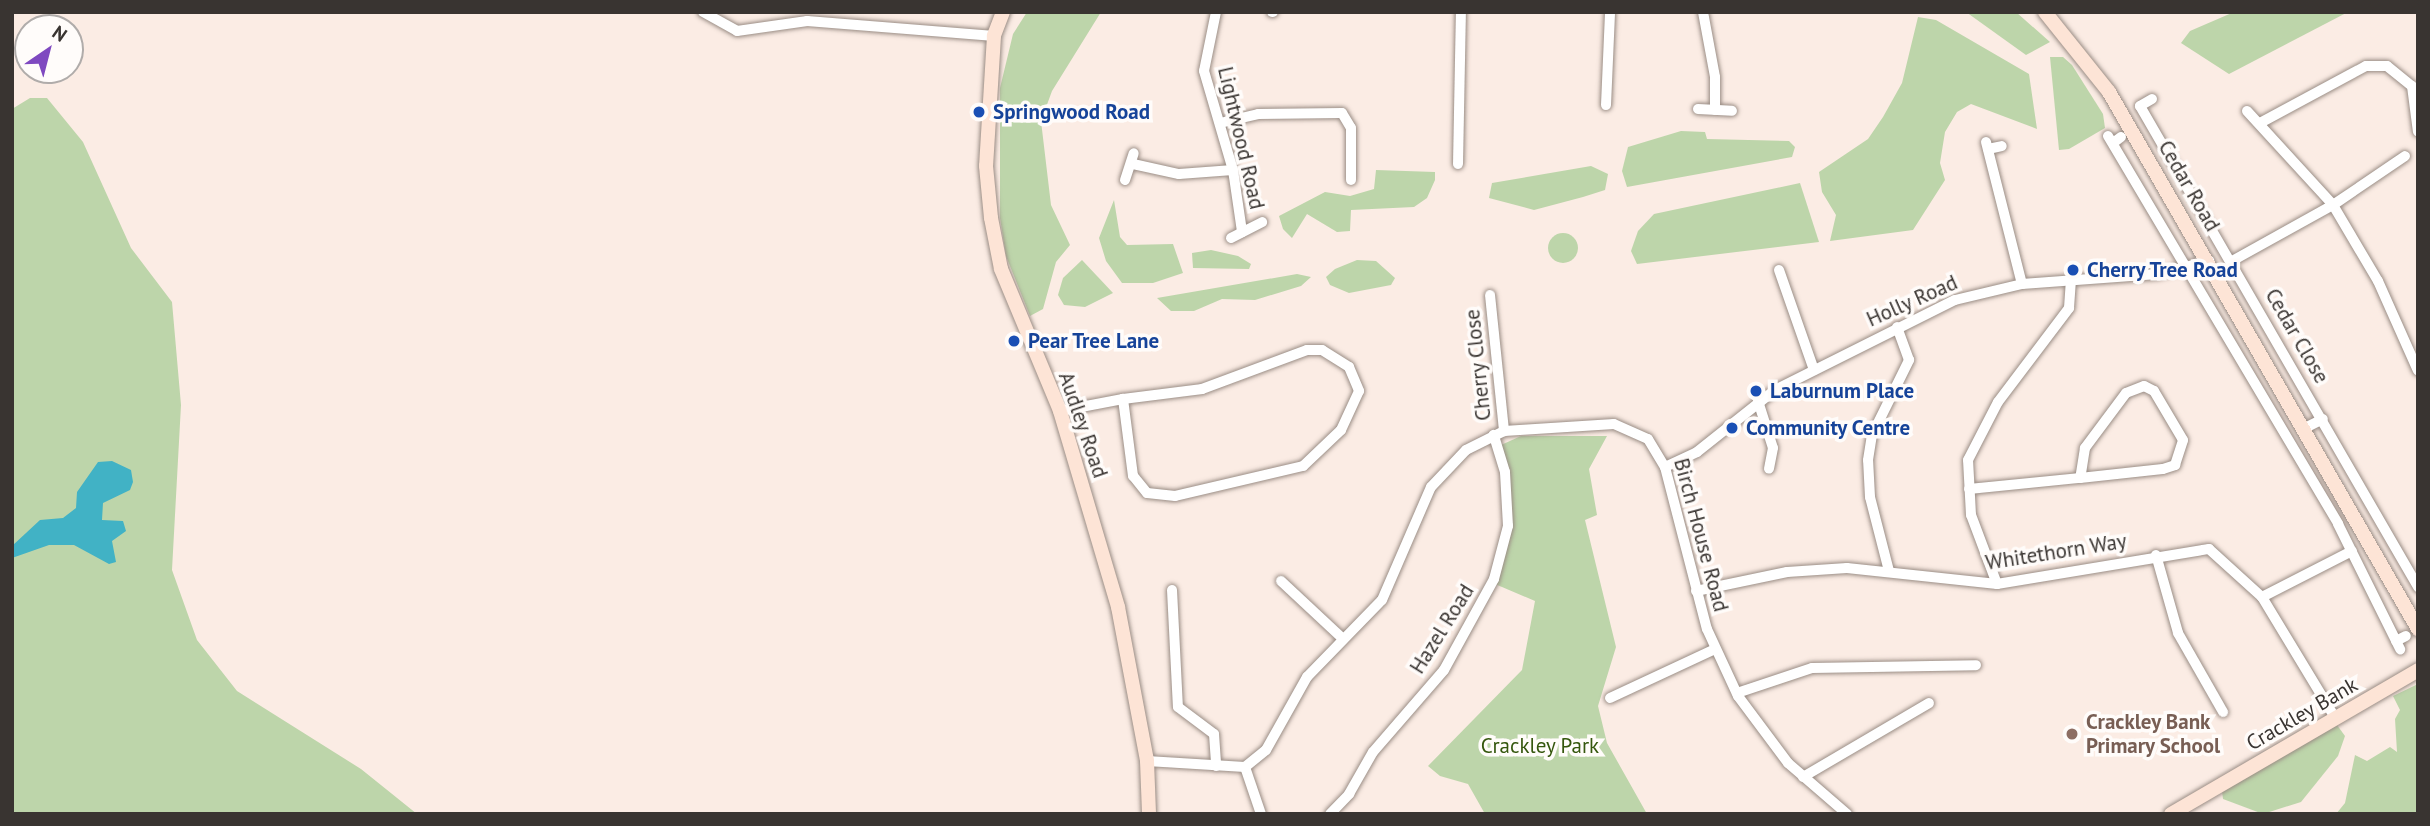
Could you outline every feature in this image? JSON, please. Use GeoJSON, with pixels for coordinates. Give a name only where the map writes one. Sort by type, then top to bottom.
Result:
{"type":"FeatureCollection","features":[{"type":"Feature","properties":{"kind":"street"},"geometry":{"type":"LineString","coordinates":[[703,12],[737,31],[807,21],[994,36]]}},
{"type":"Feature","properties":{"kind":"street","name":"Audley Road"},"geometry":{"type":"LineString","coordinates":[[1003,12],[994,36],[986,180],[990,218],[1000,269],[1060,411],[1131,654],[1147,761],[1149,814]]}},
{"type":"Feature","properties":{"kind":"street","name":"Lightwood Road"},"geometry":{"type":"LineString","coordinates":[[1216,12],[1204,71],[1233,170],[1242,232]]}},
{"type":"Feature","properties":{"kind":"street"},"geometry":{"type":"LineString","coordinates":[[1458,164],[1461,12]]}},
{"type":"Feature","properties":{"kind":"street"},"geometry":{"type":"LineString","coordinates":[[1606,105],[1609,12]]}},
{"type":"Feature","properties":{"kind":"street"},"geometry":{"type":"LineString","coordinates":[[1703,12],[1714,67],[1715,110]]}},
{"type":"Feature","properties":{"kind":"street","name":"Cedar Road"},"geometry":{"type":"LineString","coordinates":[[2045,12],[2109,92],[2305,428],[2405,639]]}},
{"type":"Feature","properties":{"kind":"street"},"geometry":{"type":"LineString","coordinates":[[2260,123],[2366,66],[2387,66],[2412,86],[2418,132]]}},
{"type":"Feature","properties":{"kind":"street","name":"Cedar Close"},"geometry":{"type":"LineString","coordinates":[[2152,99],[2140,106],[2418,587]]}},
{"type":"Feature","properties":{"kind":"street"},"geometry":{"type":"LineString","coordinates":[[1698,109],[1732,111]]}},
{"type":"Feature","properties":{"kind":"street"},"geometry":{"type":"LineString","coordinates":[[2247,111],[2333,205],[2378,281],[2418,371]]}},
{"type":"Feature","properties":{"kind":"street"},"geometry":{"type":"LineString","coordinates":[[1220,123],[1258,114],[1342,113],[1352,128],[1351,180]]}},
{"type":"Feature","properties":{"kind":"street","name":"Cedar Road"},"geometry":{"type":"LineString","coordinates":[[2114,139],[2186,269],[2405,639]]}},
{"type":"Feature","properties":{"kind":"street"},"geometry":{"type":"LineString","coordinates":[[2002,146],[1987,146],[2022,284]]}},
{"type":"Feature","properties":{"kind":"street"},"geometry":{"type":"LineString","coordinates":[[1125,180],[1133,159],[1180,173],[1233,170]]}},
{"type":"Feature","properties":{"kind":"street"},"geometry":{"type":"LineString","coordinates":[[2232,261],[2333,205],[2400,162]]}},
{"type":"Feature","properties":{"kind":"street"},"geometry":{"type":"LineString","coordinates":[[1231,238],[1262,222]]}},
{"type":"Feature","properties":{"kind":"street","name":"Holly Road"},"geometry":{"type":"LineString","coordinates":[[1665,467],[1697,452],[1758,401],[1897,327],[1955,300],[2022,284],[2186,269],[2209,261]]}},
{"type":"Feature","properties":{"kind":"street"},"geometry":{"type":"LineString","coordinates":[[1779,270],[1814,370]]}},
{"type":"Feature","properties":{"kind":"street"},"geometry":{"type":"LineString","coordinates":[[1997,584],[1971,515],[1968,460],[1998,402],[2069,309],[2071,278]]}},
{"type":"Feature","properties":{"kind":"street","name":"Cherry Close"},"geometry":{"type":"LineString","coordinates":[[1490,295],[1499,433]]}},
{"type":"Feature","properties":{"kind":"street"},"geometry":{"type":"LineString","coordinates":[[1888,571],[1870,497],[1868,460],[1872,435],[1909,360],[1897,327]]}},
{"type":"Feature","properties":{"kind":"street"},"geometry":{"type":"LineString","coordinates":[[1060,411],[1123,399],[1202,389],[1307,350],[1322,350],[1349,367],[1359,391],[1340,430],[1303,466],[1175,496],[1147,493],[1133,476],[1123,399]]}},
{"type":"Feature","properties":{"kind":"street"},"geometry":{"type":"LineString","coordinates":[[1969,489],[2080,478],[2175,465],[2183,440],[2154,391],[2144,386],[2126,393],[2085,448],[2080,478]]}},
{"type":"Feature","properties":{"kind":"street"},"geometry":{"type":"LineString","coordinates":[[1758,401],[1773,448],[1769,469]]}},
{"type":"Feature","properties":{"kind":"street"},"geometry":{"type":"LineString","coordinates":[[2305,428],[2323,419]]}},
{"type":"Feature","properties":{"kind":"street","name":"Birch House Road"},"geometry":{"type":"LineString","coordinates":[[1499,433],[1614,424],[1648,439],[1665,467],[1696,591],[1715,649],[1737,693],[1803,777],[1847,814]]}},
{"type":"Feature","properties":{"kind":"street"},"geometry":{"type":"LineString","coordinates":[[1147,761],[1245,767],[1277,735],[1307,677],[1341,637],[1382,600],[1431,487],[1446,467],[1499,433]]}},
{"type":"Feature","properties":{"kind":"street","name":"Hazel Road"},"geometry":{"type":"LineString","coordinates":[[1329,814],[1349,794],[1373,752],[1444,670],[1490,588],[1508,526],[1505,472],[1499,433]]}},
{"type":"Feature","properties":{"kind":"street","name":"Whitethorn Way"},"geometry":{"type":"LineString","coordinates":[[1696,591],[1787,572],[1888,571],[1952,583],[1997,584],[2156,555],[2209,549],[2262,597],[2336,719]]}},
{"type":"Feature","properties":{"kind":"street"},"geometry":{"type":"LineString","coordinates":[[2262,597],[2351,551]]}},
{"type":"Feature","properties":{"kind":"street"},"geometry":{"type":"LineString","coordinates":[[2156,555],[2178,633],[2223,712]]}},
{"type":"Feature","properties":{"kind":"street"},"geometry":{"type":"LineString","coordinates":[[1280,581],[1341,637]]}},
{"type":"Feature","properties":{"kind":"street"},"geometry":{"type":"LineString","coordinates":[[1172,590],[1178,707],[1214,734],[1216,766]]}},
{"type":"Feature","properties":{"kind":"street"},"geometry":{"type":"LineString","coordinates":[[1610,698],[1715,649]]}},
{"type":"Feature","properties":{"kind":"street"},"geometry":{"type":"LineString","coordinates":[[1737,693],[1812,668],[1976,665]]}},
{"type":"Feature","properties":{"kind":"street","name":"Crackley Bank"},"geometry":{"type":"LineString","coordinates":[[2171,814],[2418,670]]}},
{"type":"Feature","properties":{"kind":"street"},"geometry":{"type":"LineString","coordinates":[[1803,777],[1929,703]]}},
{"type":"Feature","properties":{"kind":"street"},"geometry":{"type":"LineString","coordinates":[[1245,767],[1261,814]]}},
{"type":"Feature","properties":{"kind":"green space"},"geometry":{"type":"Polygon","coordinates":[[[1027,12],[1101,12],[1052,91],[1041,121],[1051,205],[1070,245],[1056,262],[1043,309],[1030,316],[1006,256],[1000,218],[1000,88],[1013,34],[1027,12]]]}},
{"type":"Feature","properties":{"kind":"green space"},"geometry":{"type":"Polygon","coordinates":[[[1966,12],[2016,12],[2050,42],[2026,55],[1966,12]]]}},
{"type":"Feature","properties":{"kind":"green space"},"geometry":{"type":"Polygon","coordinates":[[[2234,12],[2348,12],[2229,74],[2181,43],[2190,31],[2234,12]]]}},
{"type":"Feature","properties":{"kind":"green space"},"geometry":{"type":"Polygon","coordinates":[[[1918,17],[1936,20],[2029,74],[2037,129],[1971,104],[1957,112],[1945,132],[1940,163],[1945,180],[1913,230],[1830,241],[1836,215],[1822,192],[1819,172],[1868,139],[1883,117],[1902,83],[1918,17]]]}},
{"type":"Feature","properties":{"kind":"green space"},"geometry":{"type":"Polygon","coordinates":[[[2050,57],[2063,57],[2072,65],[2103,114],[2105,128],[2069,149],[2059,150],[2050,57]]]}},
{"type":"Feature","properties":{"kind":"green space"},"geometry":{"type":"Polygon","coordinates":[[[30,98],[47,98],[83,142],[131,248],[172,302],[181,405],[172,570],[197,640],[237,691],[361,769],[417,814],[12,814],[12,109],[30,98]]]}},
{"type":"Feature","properties":{"kind":"green space"},"geometry":{"type":"Polygon","coordinates":[[[1681,131],[1705,132],[1707,139],[1789,141],[1795,147],[1792,157],[1627,187],[1622,171],[1628,147],[1681,131]]]}},
{"type":"Feature","properties":{"kind":"green space"},"geometry":{"type":"Polygon","coordinates":[[[1591,166],[1608,174],[1605,190],[1534,210],[1489,198],[1492,183],[1591,166]]]}},
{"type":"Feature","properties":{"kind":"green space"},"geometry":{"type":"Polygon","coordinates":[[[1376,170],[1435,172],[1435,180],[1427,198],[1414,207],[1351,210],[1350,231],[1337,232],[1307,214],[1292,238],[1283,229],[1279,216],[1325,192],[1350,196],[1374,189],[1376,170]]]}},
{"type":"Feature","properties":{"kind":"green space"},"geometry":{"type":"Polygon","coordinates":[[[1800,183],[1819,242],[1637,264],[1631,251],[1638,231],[1654,214],[1800,183]]]}},
{"type":"Feature","properties":{"kind":"green space"},"geometry":{"type":"Polygon","coordinates":[[[1114,200],[1120,237],[1127,245],[1173,244],[1183,273],[1153,283],[1122,283],[1106,261],[1099,238],[1114,200]]]}},
{"type":"Feature","properties":{"kind":"green space"},"geometry":{"type":"Polygon","coordinates":[[[1563,233],[1569,234],[1577,242],[1577,254],[1569,262],[1563,263],[1557,262],[1549,254],[1548,248],[1549,242],[1557,234],[1563,233]]]}},
{"type":"Feature","properties":{"kind":"green space"},"geometry":{"type":"Polygon","coordinates":[[[1211,250],[1238,256],[1251,264],[1249,269],[1193,268],[1192,253],[1211,250]]]}},
{"type":"Feature","properties":{"kind":"green space"},"geometry":{"type":"Polygon","coordinates":[[[1082,260],[1113,293],[1085,307],[1064,305],[1058,295],[1063,278],[1082,260]]]}},
{"type":"Feature","properties":{"kind":"green space"},"geometry":{"type":"Polygon","coordinates":[[[1357,260],[1376,261],[1395,278],[1391,285],[1349,293],[1330,285],[1326,277],[1335,269],[1357,260]]]}},
{"type":"Feature","properties":{"kind":"green space"},"geometry":{"type":"Polygon","coordinates":[[[1297,274],[1311,277],[1301,286],[1255,300],[1222,299],[1194,311],[1171,311],[1157,298],[1297,274]]]}},
{"type":"Feature","properties":{"kind":"green space","name":"Crackley Park"},"geometry":{"type":"Polygon","coordinates":[[[1521,436],[1607,436],[1589,469],[1597,515],[1585,520],[1616,647],[1598,706],[1607,743],[1647,814],[1485,814],[1468,784],[1440,776],[1428,766],[1522,670],[1535,601],[1495,584],[1504,555],[1501,445],[1521,436]]]}},
{"type":"Feature","properties":{"kind":"green space"},"geometry":{"type":"Polygon","coordinates":[[[2418,684],[2418,814],[2336,814],[2345,803],[2355,755],[2367,761],[2390,747],[2397,752],[2395,719],[2400,710],[2393,696],[2418,684]]]}},
{"type":"Feature","properties":{"kind":"green space"},"geometry":{"type":"Polygon","coordinates":[[[2337,725],[2345,736],[2338,756],[2301,802],[2263,814],[2223,799],[2222,791],[2337,725]]]}},
{"type":"Feature","properties":{"kind":"water"},"geometry":{"type":"Polygon","coordinates":[[[112,461],[131,470],[133,482],[130,490],[103,503],[102,520],[123,521],[126,531],[112,541],[116,562],[109,564],[74,545],[49,545],[12,558],[12,546],[40,520],[63,518],[76,508],[77,492],[98,462],[112,461]]]}},
{"type":"Feature","properties":{"kind":"place","name":"Springwood Road"},"geometry":{"type":"Point","coordinates":[979,112]}},
{"type":"Feature","properties":{"kind":"place","name":"Cherry Tree Road"},"geometry":{"type":"Point","coordinates":[2073,270]}},
{"type":"Feature","properties":{"kind":"place","name":"Pear Tree Lane"},"geometry":{"type":"Point","coordinates":[1014,341]}},
{"type":"Feature","properties":{"kind":"place","name":"Laburnum Place"},"geometry":{"type":"Point","coordinates":[1756,391]}},
{"type":"Feature","properties":{"kind":"place","name":"Community Centre"},"geometry":{"type":"Point","coordinates":[1732,428]}},
{"type":"Feature","properties":{"kind":"place","name":"Crackley Bank Primary School"},"geometry":{"type":"Point","coordinates":[2072,734]}}]}
